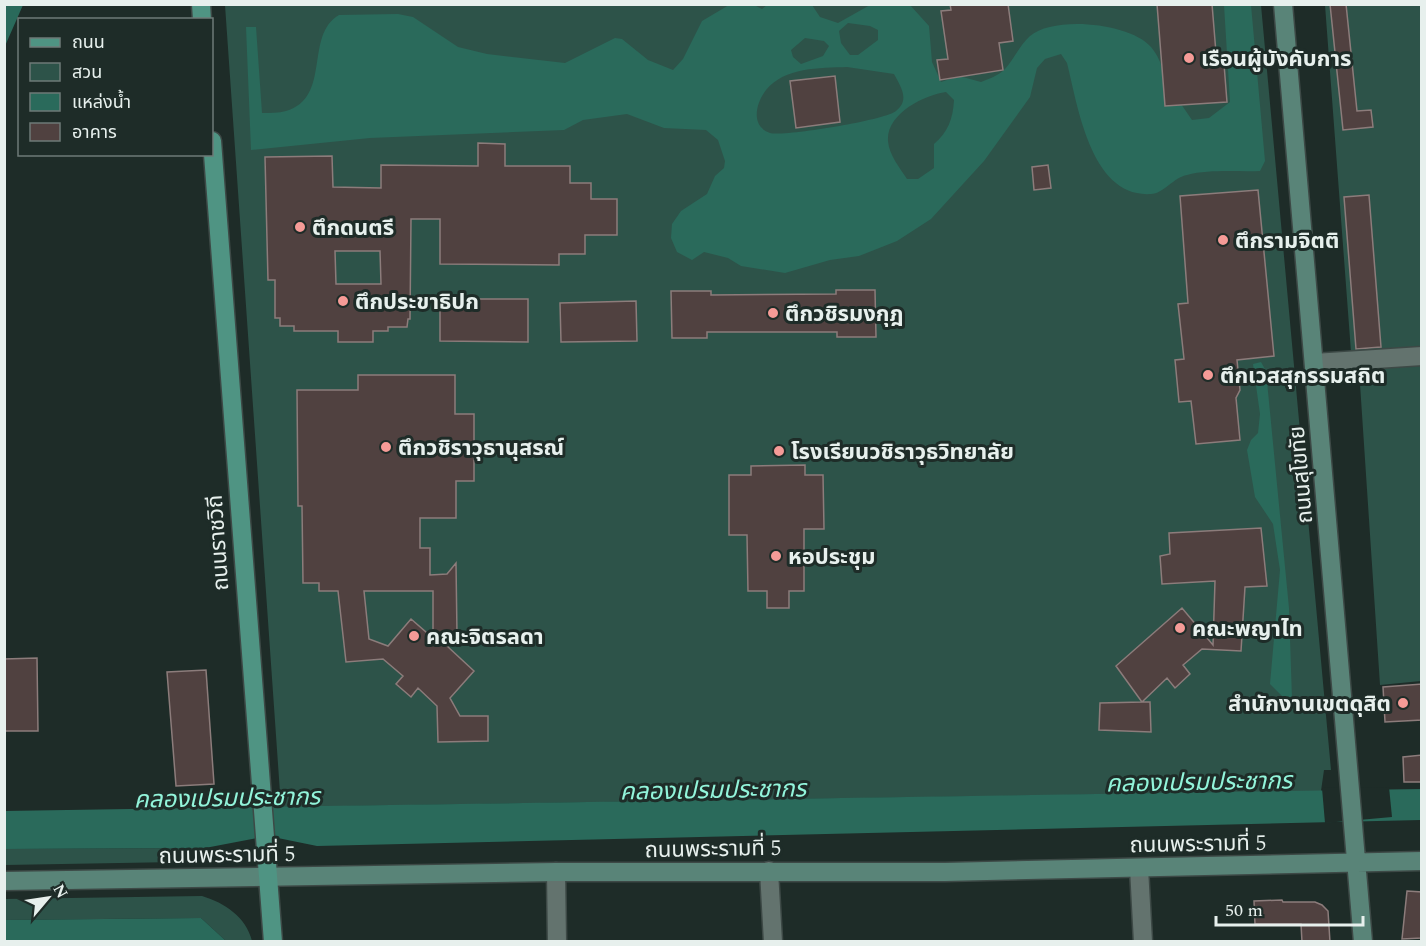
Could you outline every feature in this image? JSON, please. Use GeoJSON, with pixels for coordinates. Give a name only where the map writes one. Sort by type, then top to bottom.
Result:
{"type":"FeatureCollection","features":[{"type":"Feature","properties":{"kind":"main road","name":"ถนนสุโขทัย"},"geometry":{"type":"LineString","coordinates":[[1282,4],[1363,942]]}},
{"type":"Feature","properties":{"kind":"main road","name":"ถนนราชวิถี"},"geometry":{"type":"LineString","coordinates":[[213,154],[273,942]]}},
{"type":"Feature","properties":{"kind":"main road","name":"ถนนพระรามที่ 5"},"geometry":{"type":"LineString","coordinates":[[4,881],[556,872],[1139,868],[1422,861]]}},
{"type":"Feature","properties":{"kind":"street"},"geometry":{"type":"LineString","coordinates":[[1314,363],[1422,356]]}},
{"type":"Feature","properties":{"kind":"street"},"geometry":{"type":"LineString","coordinates":[[1139,868],[1143,942]]}},
{"type":"Feature","properties":{"kind":"street"},"geometry":{"type":"LineString","coordinates":[[769,871],[772,942]]}},
{"type":"Feature","properties":{"kind":"street"},"geometry":{"type":"LineString","coordinates":[[556,872],[557,942]]}},
{"type":"Feature","properties":{"kind":"green space","name":"โรงเรียนวชิราวุธวิทยาลัย"},"geometry":{"type":"Polygon","coordinates":[[[225,5],[1261,5],[1331,770],[1324,770],[1321,791],[281,807],[225,5]]]}},
{"type":"Feature","properties":{"kind":"green space"},"geometry":{"type":"Polygon","coordinates":[[[1325,5],[1421,5],[1421,350],[1351,352],[1325,5]]]}},
{"type":"Feature","properties":{"kind":"green space"},"geometry":{"type":"Polygon","coordinates":[[[1421,364],[1421,681],[1380,685],[1359,369],[1421,364]]]}},
{"type":"Feature","properties":{"kind":"green space"},"geometry":{"type":"Polygon","coordinates":[[[205,848],[203,857],[177,862],[5,865],[5,849],[205,848]]]}},
{"type":"Feature","properties":{"kind":"green space"},"geometry":{"type":"Polygon","coordinates":[[[202,896],[226,907],[240,918],[252,941],[226,941],[201,918],[5,920],[4,899],[202,896]]]}},
{"type":"Feature","properties":{"kind":"water"},"geometry":{"type":"Polygon","coordinates":[[[4,5],[23,5],[5,46],[4,5]]]}},
{"type":"Feature","properties":{"kind":"water"},"geometry":{"type":"Polygon","coordinates":[[[729,5],[754,5],[762,9],[767,5],[812,5],[820,17],[838,23],[870,5],[910,5],[929,26],[932,62],[941,82],[959,76],[981,82],[994,77],[1005,69],[1030,36],[1041,29],[1074,24],[1110,27],[1127,32],[1151,47],[1162,66],[1171,103],[1181,104],[1192,120],[1209,118],[1230,102],[1224,5],[1251,5],[1265,161],[1260,171],[1196,173],[1182,176],[1155,193],[1131,191],[1114,181],[1101,166],[1083,125],[1067,63],[1061,54],[1045,59],[1037,68],[1030,97],[984,161],[931,219],[897,241],[859,256],[830,260],[785,273],[741,266],[728,258],[704,252],[692,260],[677,252],[671,238],[672,224],[681,211],[707,194],[715,176],[724,168],[725,161],[718,140],[706,130],[664,128],[627,114],[583,120],[564,130],[370,138],[251,150],[246,27],[256,27],[262,113],[277,113],[300,104],[309,93],[314,80],[322,37],[329,24],[339,15],[398,14],[413,17],[458,47],[487,54],[565,63],[615,38],[622,39],[648,60],[673,70],[683,59],[702,21],[729,5]],[[848,23],[839,31],[841,43],[850,55],[858,55],[878,40],[878,30],[870,26],[848,23]],[[805,38],[791,50],[793,57],[801,64],[823,56],[829,46],[824,41],[805,38]],[[847,67],[814,69],[783,77],[766,90],[757,114],[757,120],[764,130],[779,134],[855,123],[888,115],[896,111],[903,102],[903,93],[894,74],[847,67]],[[946,92],[917,102],[900,114],[889,131],[890,151],[907,179],[918,179],[934,168],[934,144],[949,125],[954,100],[946,92]]]}},
{"type":"Feature","properties":{"kind":"water"},"geometry":{"type":"Polygon","coordinates":[[[1261,362],[1266,371],[1289,608],[1292,699],[1283,697],[1270,684],[1280,570],[1273,524],[1255,497],[1247,450],[1251,440],[1258,433],[1260,414],[1253,364],[1261,362]]]}},
{"type":"Feature","properties":{"kind":"water"},"geometry":{"type":"Polygon","coordinates":[[[1422,789],[1421,820],[317,846],[268,836],[205,848],[5,849],[4,811],[1422,789]]]}},
{"type":"Feature","properties":{"kind":"water"},"geometry":{"type":"Polygon","coordinates":[[[201,918],[226,941],[5,941],[5,920],[201,918]]]}},
{"type":"Feature","properties":{"kind":"pier"},"geometry":{"type":"Polygon","coordinates":[[[1389,787],[1392,817],[1325,823],[1322,788],[1389,787]]]}},
{"type":"Feature","properties":{"kind":"building"},"geometry":{"type":"Polygon","coordinates":[[[950,4],[1008,4],[1013,41],[999,43],[1003,70],[940,80],[937,60],[948,59],[941,11],[951,10],[950,4]]]}},
{"type":"Feature","properties":{"kind":"building","name":"เรือนผู้บังคับการ"},"geometry":{"type":"Polygon","coordinates":[[[1157,4],[1212,4],[1217,65],[1224,64],[1227,102],[1165,106],[1157,4]]]}},
{"type":"Feature","properties":{"kind":"building"},"geometry":{"type":"Polygon","coordinates":[[[1330,4],[1346,4],[1357,111],[1371,110],[1373,127],[1343,130],[1330,4]]]}},
{"type":"Feature","properties":{"kind":"building"},"geometry":{"type":"Polygon","coordinates":[[[835,76],[840,122],[796,128],[790,81],[835,76]]]}},
{"type":"Feature","properties":{"kind":"building"},"geometry":{"type":"Polygon","coordinates":[[[478,143],[505,144],[505,166],[570,166],[570,183],[591,183],[591,199],[617,199],[617,235],[585,235],[585,254],[559,254],[559,265],[440,264],[440,219],[411,219],[410,319],[408,319],[407,327],[388,327],[388,331],[373,331],[373,342],[338,342],[338,331],[294,331],[294,326],[280,326],[280,318],[275,318],[275,280],[268,280],[265,157],[332,156],[333,187],[381,188],[381,165],[478,166],[478,143]],[[335,251],[336,284],[381,284],[380,251],[335,251]]]}},
{"type":"Feature","properties":{"kind":"building"},"geometry":{"type":"Polygon","coordinates":[[[1048,165],[1051,188],[1034,190],[1032,167],[1048,165]]]}},
{"type":"Feature","properties":{"kind":"building"},"geometry":{"type":"Polygon","coordinates":[[[1258,190],[1274,356],[1237,360],[1240,390],[1236,398],[1240,440],[1196,444],[1191,401],[1179,402],[1175,360],[1184,359],[1178,304],[1188,303],[1180,196],[1258,190]]]}},
{"type":"Feature","properties":{"kind":"building"},"geometry":{"type":"Polygon","coordinates":[[[1369,195],[1381,347],[1356,349],[1344,197],[1369,195]]]}},
{"type":"Feature","properties":{"kind":"building","name":"ตึกวชิรมงกุฎ"},"geometry":{"type":"Polygon","coordinates":[[[836,290],[875,290],[876,337],[837,337],[837,332],[707,332],[707,338],[672,338],[671,291],[711,291],[711,295],[836,294],[836,290]]]}},
{"type":"Feature","properties":{"kind":"building"},"geometry":{"type":"Polygon","coordinates":[[[440,299],[528,299],[528,342],[440,341],[440,299]]]}},
{"type":"Feature","properties":{"kind":"building"},"geometry":{"type":"Polygon","coordinates":[[[636,301],[637,341],[561,342],[560,303],[636,301]]]}},
{"type":"Feature","properties":{"kind":"building"},"geometry":{"type":"Polygon","coordinates":[[[358,375],[455,375],[455,414],[474,414],[474,481],[456,481],[456,518],[420,518],[420,548],[430,548],[430,575],[447,574],[456,563],[457,635],[447,646],[474,671],[450,698],[460,716],[488,716],[488,741],[438,742],[437,706],[418,688],[411,697],[396,684],[403,676],[383,659],[346,662],[338,591],[319,591],[319,583],[303,583],[302,506],[298,506],[297,390],[358,390],[358,375]],[[364,591],[369,639],[388,646],[411,619],[433,638],[433,591],[364,591]]]}},
{"type":"Feature","properties":{"kind":"building","name":"หอประชุม"},"geometry":{"type":"Polygon","coordinates":[[[805,465],[805,475],[823,475],[824,529],[804,529],[804,591],[789,591],[789,608],[767,608],[767,591],[748,591],[747,535],[729,535],[729,475],[751,475],[751,466],[805,465]]]}},
{"type":"Feature","properties":{"kind":"building","name":"คณะพญาไท"},"geometry":{"type":"Polygon","coordinates":[[[1261,528],[1267,586],[1245,587],[1241,651],[1202,649],[1183,665],[1190,674],[1175,688],[1167,678],[1142,702],[1116,666],[1182,608],[1213,645],[1215,581],[1162,584],[1160,556],[1170,554],[1169,533],[1261,528]]]}},
{"type":"Feature","properties":{"kind":"building"},"geometry":{"type":"Polygon","coordinates":[[[37,658],[38,731],[4,731],[4,659],[37,658]]]}},
{"type":"Feature","properties":{"kind":"building"},"geometry":{"type":"Polygon","coordinates":[[[206,670],[214,784],[176,786],[167,672],[206,670]]]}},
{"type":"Feature","properties":{"kind":"building","name":"สำนักงานเขตดุสิต"},"geometry":{"type":"Polygon","coordinates":[[[1422,684],[1422,720],[1385,722],[1383,687],[1422,684]]]}},
{"type":"Feature","properties":{"kind":"building"},"geometry":{"type":"Polygon","coordinates":[[[1150,702],[1151,732],[1099,730],[1100,703],[1150,702]]]}},
{"type":"Feature","properties":{"kind":"building","name":"สำนักงานเขตดุสิต"},"geometry":{"type":"Polygon","coordinates":[[[1422,755],[1422,782],[1404,782],[1403,757],[1422,755]]]}},
{"type":"Feature","properties":{"kind":"building"},"geometry":{"type":"Polygon","coordinates":[[[1407,891],[1422,892],[1422,938],[1402,939],[1407,891]]]}},
{"type":"Feature","properties":{"kind":"building"},"geometry":{"type":"Polygon","coordinates":[[[1282,900],[1283,902],[1315,902],[1322,905],[1328,911],[1330,942],[1302,942],[1301,924],[1255,924],[1254,901],[1282,900]]]}},
{"type":"Feature","properties":{"kind":"place","name":"เรือนผู้บังคับการ"},"geometry":{"type":"Point","coordinates":[1189,58]}},
{"type":"Feature","properties":{"kind":"place","name":"ตึกดนตรี"},"geometry":{"type":"Point","coordinates":[300,227]}},
{"type":"Feature","properties":{"kind":"place","name":"ตึกรามจิตติ"},"geometry":{"type":"Point","coordinates":[1223,240]}},
{"type":"Feature","properties":{"kind":"place","name":"ตึกประขาธิปก"},"geometry":{"type":"Point","coordinates":[343,301]}},
{"type":"Feature","properties":{"kind":"place","name":"ตึกวชิรมงกุฎ"},"geometry":{"type":"Point","coordinates":[773,313]}},
{"type":"Feature","properties":{"kind":"place","name":"ตึกเวสสุกรรมสถิต"},"geometry":{"type":"Point","coordinates":[1208,375]}},
{"type":"Feature","properties":{"kind":"place","name":"ตึกวชิราวุธานุสรณ์"},"geometry":{"type":"Point","coordinates":[386,447]}},
{"type":"Feature","properties":{"kind":"place","name":"โรงเรียนวชิราวุธวิทยาลัย"},"geometry":{"type":"Point","coordinates":[779,451]}},
{"type":"Feature","properties":{"kind":"place","name":"หอประชุม"},"geometry":{"type":"Point","coordinates":[776,556]}},
{"type":"Feature","properties":{"kind":"place","name":"คณะพญาไท"},"geometry":{"type":"Point","coordinates":[1180,628]}},
{"type":"Feature","properties":{"kind":"place","name":"คณะจิตรลดา"},"geometry":{"type":"Point","coordinates":[414,636]}},
{"type":"Feature","properties":{"kind":"place","name":"สำนักงานเขตดุสิต"},"geometry":{"type":"Point","coordinates":[1403,703]}},
{"type":"Feature","properties":{"kind":"water label","name":"คลองเปรมประชากร"},"geometry":{"type":"Point","coordinates":[1199,782]}},
{"type":"Feature","properties":{"kind":"water label","name":"คลองเปรมประชากร"},"geometry":{"type":"Point","coordinates":[713,790]}},
{"type":"Feature","properties":{"kind":"water label","name":"คลองเปรมประชากร"},"geometry":{"type":"Point","coordinates":[227,798]}}]}
